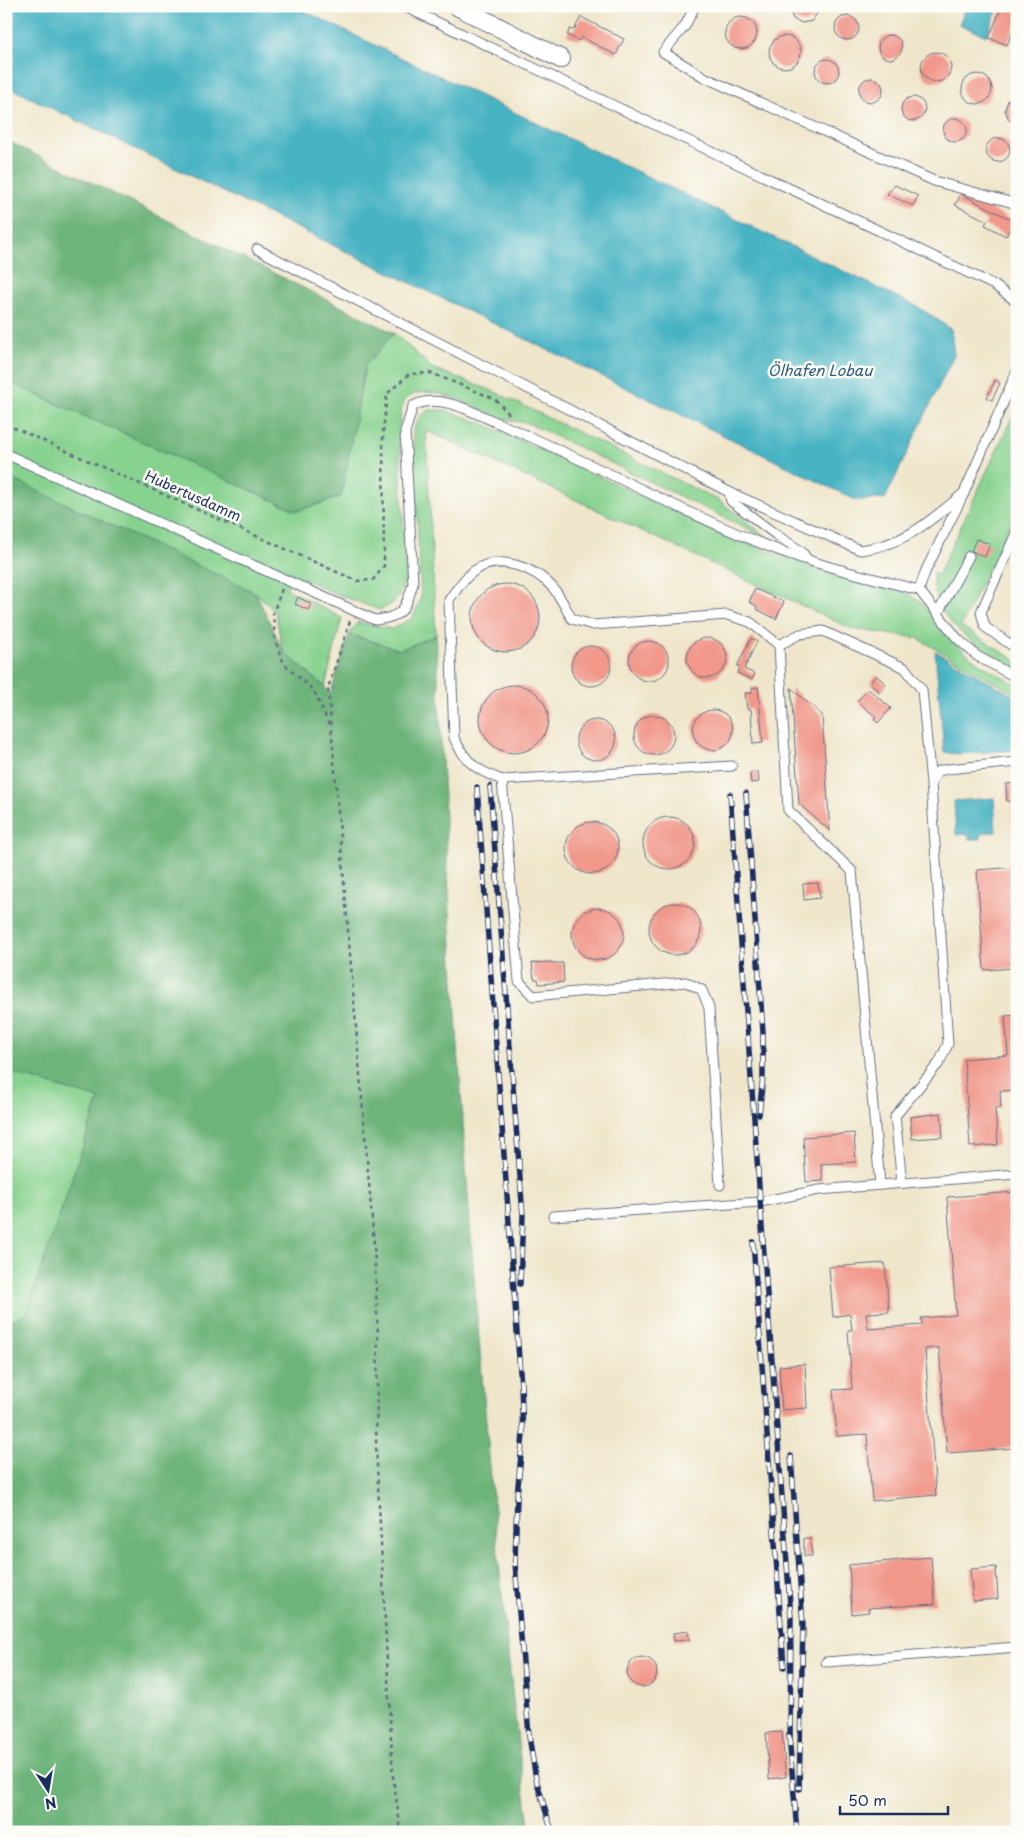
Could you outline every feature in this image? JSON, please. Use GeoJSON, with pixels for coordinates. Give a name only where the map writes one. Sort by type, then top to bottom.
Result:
{"type":"FeatureCollection","features":[{"type":"Feature","properties":{"kind":"street"},"geometry":{"type":"LineString","coordinates":[[457,6],[561,59]]}},
{"type":"Feature","properties":{"kind":"lane"},"geometry":{"type":"LineString","coordinates":[[403,6],[994,285],[1017,302]]}},
{"type":"Feature","properties":{"kind":"lane"},"geometry":{"type":"LineString","coordinates":[[694,6],[684,26],[663,52],[704,77],[934,180],[1017,204]]}},
{"type":"Feature","properties":{"kind":"lane"},"geometry":{"type":"LineString","coordinates":[[257,250],[729,492],[860,550],[882,547],[898,542],[933,518],[964,493]]}},
{"type":"Feature","properties":{"kind":"lane"},"geometry":{"type":"LineString","coordinates":[[920,590],[926,570],[964,493],[1017,370]]}},
{"type":"Feature","properties":{"kind":"lane"},"geometry":{"type":"LineString","coordinates":[[6,454],[375,620],[394,618],[406,607],[413,584],[405,432],[413,406],[424,400],[448,402],[516,431],[738,533],[809,561],[845,572],[920,590],[957,638],[977,656],[1017,678]]}},
{"type":"Feature","properties":{"kind":"lane"},"geometry":{"type":"LineString","coordinates":[[729,492],[731,501],[774,534],[801,551],[809,561]]}},
{"type":"Feature","properties":{"kind":"lane"},"geometry":{"type":"LineString","coordinates":[[1017,532],[981,612],[985,627],[1017,649]]}},
{"type":"Feature","properties":{"kind":"lane"},"geometry":{"type":"LineString","coordinates":[[938,613],[969,556]]}},
{"type":"Feature","properties":{"kind":"lane"},"geometry":{"type":"LineString","coordinates":[[732,766],[502,780],[482,773],[464,758],[454,738],[449,600],[475,570],[496,563],[516,564],[535,574],[553,588],[572,619],[593,625],[727,615],[750,622],[779,645],[788,810],[852,871],[880,1185]]}},
{"type":"Feature","properties":{"kind":"lane"},"geometry":{"type":"LineString","coordinates":[[779,645],[800,634],[823,631],[905,668],[922,690],[931,783],[948,1044],[939,1063],[895,1116],[902,1183]]}},
{"type":"Feature","properties":{"kind":"lane"},"geometry":{"type":"LineString","coordinates":[[931,783],[938,772],[948,769],[1017,762]]}},
{"type":"Feature","properties":{"kind":"lane"},"geometry":{"type":"LineString","coordinates":[[502,780],[519,981],[533,996],[686,982],[702,990],[708,1008],[720,1185]]}},
{"type":"Feature","properties":{"kind":"lane"},"geometry":{"type":"LineString","coordinates":[[553,1216],[760,1202],[819,1190],[1017,1174]]}},
{"type":"Feature","properties":{"kind":"lane"},"geometry":{"type":"LineString","coordinates":[[826,1662],[1017,1647]]}},
{"type":"Feature","properties":{"kind":"path","name":"Hubertusdamm"},"geometry":{"type":"LineString","coordinates":[[6,424],[357,580],[373,580]]}},
{"type":"Feature","properties":{"kind":"path"},"geometry":{"type":"LineString","coordinates":[[286,579],[273,612],[275,640],[284,664],[314,691],[330,725]]}},
{"type":"Feature","properties":{"kind":"path"},"geometry":{"type":"LineString","coordinates":[[357,612],[348,622],[328,688],[374,1244],[378,1337],[376,1446],[393,1777],[401,1832]]}},
{"type":"Feature","properties":{"kind":"green space"},"geometry":{"type":"Polygon","coordinates":[[[6,140],[394,333],[365,366],[341,496],[297,511],[6,381],[6,140]]]}},
{"type":"Feature","properties":{"kind":"green space"},"geometry":{"type":"Polygon","coordinates":[[[394,333],[432,368],[495,392],[718,500],[771,540],[528,423],[495,416],[457,399],[443,395],[430,392],[419,393],[409,397],[403,404],[400,419],[399,433],[406,576],[398,598],[379,610],[332,592],[289,572],[287,589],[342,618],[325,687],[283,651],[275,612],[256,593],[6,476],[6,381],[297,511],[341,497],[365,366],[394,333]]]}},
{"type":"Feature","properties":{"kind":"green space"},"geometry":{"type":"Polygon","coordinates":[[[1017,407],[1017,510],[961,626],[1017,661],[1017,669],[973,642],[949,620],[940,606],[934,591],[933,573],[938,575],[1017,407]]]}},
{"type":"Feature","properties":{"kind":"green space"},"geometry":{"type":"Polygon","coordinates":[[[429,410],[445,410],[482,423],[736,539],[835,576],[899,589],[920,601],[951,640],[977,662],[1017,685],[1017,695],[917,638],[852,629],[426,430],[436,635],[400,650],[349,634],[358,622],[392,629],[413,618],[421,597],[413,430],[420,416],[429,410]]]}},
{"type":"Feature","properties":{"kind":"green space"},"geometry":{"type":"Polygon","coordinates":[[[6,476],[256,593],[283,651],[331,693],[349,634],[400,650],[436,635],[452,951],[473,1268],[504,1611],[518,1744],[530,1832],[6,1832],[6,1324],[26,1314],[99,1099],[6,1071],[6,476]]]}},
{"type":"Feature","properties":{"kind":"green space"},"geometry":{"type":"Polygon","coordinates":[[[6,1071],[99,1099],[26,1314],[6,1324],[6,1071]]]}},
{"type":"Feature","properties":{"kind":"water","name":"Ölhafen Lobau"},"geometry":{"type":"Polygon","coordinates":[[[6,6],[294,6],[920,308],[951,329],[954,355],[885,499],[856,500],[6,86],[6,6]]]}},
{"type":"Feature","properties":{"kind":"water"},"geometry":{"type":"Polygon","coordinates":[[[967,6],[999,6],[986,36],[959,24],[967,6]]]}},
{"type":"Feature","properties":{"kind":"water"},"geometry":{"type":"Polygon","coordinates":[[[935,651],[1017,698],[1017,750],[957,754],[944,752],[935,651]]]}},
{"type":"Feature","properties":{"kind":"water"},"geometry":{"type":"Polygon","coordinates":[[[994,798],[996,832],[981,833],[981,839],[969,839],[969,834],[956,835],[954,801],[994,798]]]}},
{"type":"Feature","properties":{"kind":"building"},"geometry":{"type":"Polygon","coordinates":[[[788,6],[820,6],[820,9],[812,21],[802,23],[793,19],[788,6]]]}},
{"type":"Feature","properties":{"kind":"building"},"geometry":{"type":"Polygon","coordinates":[[[1002,6],[1017,12],[1017,22],[1007,45],[989,38],[1002,6]]]}},
{"type":"Feature","properties":{"kind":"building"},"geometry":{"type":"Polygon","coordinates":[[[847,16],[852,17],[858,23],[858,33],[852,39],[847,40],[842,39],[836,33],[835,28],[836,23],[842,17],[847,16]]]}},
{"type":"Feature","properties":{"kind":"building"},"geometry":{"type":"Polygon","coordinates":[[[581,17],[624,39],[616,55],[581,37],[579,41],[567,35],[570,29],[574,30],[581,17]]]}},
{"type":"Feature","properties":{"kind":"building"},"geometry":{"type":"Polygon","coordinates":[[[741,17],[747,18],[752,22],[756,27],[756,39],[752,44],[747,48],[741,49],[735,48],[730,44],[726,39],[725,33],[726,27],[730,22],[735,18],[741,17]]]}},
{"type":"Feature","properties":{"kind":"building"},"geometry":{"type":"Polygon","coordinates":[[[890,35],[895,36],[901,42],[901,52],[895,58],[890,59],[885,58],[879,52],[878,47],[879,42],[885,36],[890,35]]]}},
{"type":"Feature","properties":{"kind":"building"},"geometry":{"type":"Polygon","coordinates":[[[785,36],[791,37],[796,41],[800,46],[800,58],[796,63],[791,67],[785,68],[779,67],[774,63],[770,58],[769,52],[770,46],[774,41],[779,37],[785,36]]]}},
{"type":"Feature","properties":{"kind":"building"},"geometry":{"type":"Polygon","coordinates":[[[936,52],[942,53],[950,61],[950,73],[942,81],[936,82],[930,81],[922,73],[921,67],[922,61],[930,53],[936,52]]]}},
{"type":"Feature","properties":{"kind":"building"},"geometry":{"type":"Polygon","coordinates":[[[827,59],[832,60],[838,66],[838,76],[832,82],[827,83],[822,82],[816,76],[815,71],[816,66],[822,60],[827,59]]]}},
{"type":"Feature","properties":{"kind":"building"},"geometry":{"type":"Polygon","coordinates":[[[977,74],[987,79],[992,89],[987,99],[977,104],[967,99],[962,89],[967,79],[977,74]]]}},
{"type":"Feature","properties":{"kind":"building"},"geometry":{"type":"Polygon","coordinates":[[[871,78],[876,79],[882,85],[882,95],[876,101],[871,102],[866,101],[860,95],[859,90],[860,85],[866,79],[871,78]]]}},
{"type":"Feature","properties":{"kind":"building"},"geometry":{"type":"Polygon","coordinates":[[[1017,93],[1017,124],[1009,120],[1005,110],[1008,100],[1017,93]]]}},
{"type":"Feature","properties":{"kind":"building"},"geometry":{"type":"Polygon","coordinates":[[[913,97],[918,98],[924,104],[924,114],[918,120],[913,121],[908,120],[902,114],[901,109],[902,104],[908,98],[913,97]]]}},
{"type":"Feature","properties":{"kind":"building"},"geometry":{"type":"Polygon","coordinates":[[[955,118],[960,119],[966,125],[966,135],[960,141],[955,142],[950,141],[944,135],[943,130],[944,125],[950,119],[955,118]]]}},
{"type":"Feature","properties":{"kind":"building"},"geometry":{"type":"Polygon","coordinates":[[[998,138],[1003,139],[1009,145],[1009,155],[1003,161],[998,162],[993,161],[987,155],[986,150],[987,145],[993,139],[998,138]]]}},
{"type":"Feature","properties":{"kind":"building"},"geometry":{"type":"Polygon","coordinates":[[[895,185],[918,196],[913,206],[887,194],[895,185]]]}},
{"type":"Feature","properties":{"kind":"building"},"geometry":{"type":"Polygon","coordinates":[[[961,194],[1014,221],[1006,236],[985,225],[987,221],[955,205],[961,194]]]}},
{"type":"Feature","properties":{"kind":"building"},"geometry":{"type":"Polygon","coordinates":[[[995,380],[1000,383],[992,400],[987,398],[995,380]]]}},
{"type":"Feature","properties":{"kind":"building"},"geometry":{"type":"Polygon","coordinates":[[[976,539],[990,544],[985,557],[971,551],[976,539]]]}},
{"type":"Feature","properties":{"kind":"building"},"geometry":{"type":"Polygon","coordinates":[[[506,584],[519,587],[530,594],[537,605],[540,618],[537,631],[530,642],[519,649],[506,652],[493,649],[482,642],[475,631],[472,618],[475,605],[482,594],[493,587],[506,584]]]}},
{"type":"Feature","properties":{"kind":"building"},"geometry":{"type":"Polygon","coordinates":[[[755,589],[784,602],[776,619],[756,609],[757,606],[749,602],[755,589]]]}},
{"type":"Feature","properties":{"kind":"building"},"geometry":{"type":"Polygon","coordinates":[[[298,597],[311,604],[308,610],[295,604],[298,597]]]}},
{"type":"Feature","properties":{"kind":"building"},"geometry":{"type":"Polygon","coordinates":[[[707,638],[718,641],[724,647],[727,658],[724,669],[718,675],[707,678],[696,675],[690,669],[687,658],[690,647],[696,641],[707,638]]]}},
{"type":"Feature","properties":{"kind":"building"},"geometry":{"type":"Polygon","coordinates":[[[751,638],[757,641],[744,669],[755,674],[752,680],[737,673],[740,667],[737,666],[751,638]]]}},
{"type":"Feature","properties":{"kind":"building"},"geometry":{"type":"Polygon","coordinates":[[[649,641],[660,644],[666,650],[669,661],[666,672],[660,678],[649,681],[638,678],[632,672],[629,661],[632,650],[638,644],[649,641]]]}},
{"type":"Feature","properties":{"kind":"building"},"geometry":{"type":"Polygon","coordinates":[[[591,646],[602,649],[608,655],[611,666],[608,677],[602,683],[591,686],[580,683],[574,677],[571,666],[574,655],[580,649],[591,646]]]}},
{"type":"Feature","properties":{"kind":"building"},"geometry":{"type":"Polygon","coordinates":[[[876,675],[886,684],[880,692],[870,683],[876,675]]]}},
{"type":"Feature","properties":{"kind":"building"},"geometry":{"type":"Polygon","coordinates":[[[514,685],[527,688],[538,695],[545,706],[548,719],[545,732],[538,743],[527,750],[514,753],[501,750],[490,743],[483,732],[480,719],[483,706],[490,695],[501,688],[514,685]]]}},
{"type":"Feature","properties":{"kind":"building"},"geometry":{"type":"Polygon","coordinates":[[[758,687],[763,743],[753,744],[751,709],[747,709],[745,693],[752,693],[752,688],[758,687]]]}},
{"type":"Feature","properties":{"kind":"building"},"geometry":{"type":"Polygon","coordinates":[[[791,688],[822,715],[830,831],[799,804],[791,688]]]}},
{"type":"Feature","properties":{"kind":"building"},"geometry":{"type":"Polygon","coordinates":[[[868,689],[891,708],[878,723],[874,719],[876,717],[857,701],[868,689]]]}},
{"type":"Feature","properties":{"kind":"building"},"geometry":{"type":"Polygon","coordinates":[[[709,710],[717,710],[724,713],[730,719],[733,730],[730,741],[724,747],[717,750],[709,750],[702,747],[696,741],[693,734],[693,726],[696,719],[702,713],[709,710]]]}},
{"type":"Feature","properties":{"kind":"building"},"geometry":{"type":"Polygon","coordinates":[[[654,715],[665,718],[671,724],[674,735],[671,746],[665,752],[654,755],[643,752],[637,746],[634,735],[637,724],[643,718],[654,715]]]}},
{"type":"Feature","properties":{"kind":"building"},"geometry":{"type":"Polygon","coordinates":[[[596,720],[610,726],[616,740],[610,754],[596,760],[582,754],[576,740],[582,726],[596,720]]]}},
{"type":"Feature","properties":{"kind":"building"},"geometry":{"type":"Polygon","coordinates":[[[758,772],[759,782],[751,783],[750,773],[758,772]]]}},
{"type":"Feature","properties":{"kind":"building"},"geometry":{"type":"Polygon","coordinates":[[[1017,783],[1017,842],[1014,842],[1011,801],[1007,801],[1006,784],[1017,783]]]}},
{"type":"Feature","properties":{"kind":"building"},"geometry":{"type":"Polygon","coordinates":[[[669,817],[679,819],[687,825],[693,833],[695,843],[693,853],[687,861],[679,867],[669,869],[659,867],[651,861],[645,853],[643,843],[645,833],[651,825],[659,819],[669,817]]]}},
{"type":"Feature","properties":{"kind":"building"},"geometry":{"type":"Polygon","coordinates":[[[592,822],[602,824],[610,830],[616,838],[618,848],[616,858],[610,866],[602,872],[592,874],[582,872],[574,866],[568,858],[566,848],[568,838],[574,830],[582,824],[592,822]]]}},
{"type":"Feature","properties":{"kind":"building"},"geometry":{"type":"Polygon","coordinates":[[[1017,867],[1017,968],[984,970],[977,870],[1017,867]]]}},
{"type":"Feature","properties":{"kind":"building"},"geometry":{"type":"Polygon","coordinates":[[[818,883],[820,898],[804,900],[803,884],[818,883]]]}},
{"type":"Feature","properties":{"kind":"building"},"geometry":{"type":"Polygon","coordinates":[[[675,903],[685,905],[693,911],[699,919],[701,929],[699,939],[693,947],[685,953],[675,955],[665,953],[657,947],[651,939],[649,929],[651,919],[657,911],[665,905],[675,903]]]}},
{"type":"Feature","properties":{"kind":"building"},"geometry":{"type":"Polygon","coordinates":[[[598,908],[608,910],[616,916],[622,924],[624,934],[622,944],[616,952],[608,958],[598,960],[588,958],[580,952],[574,944],[572,934],[574,924],[580,916],[588,910],[598,908]]]}},
{"type":"Feature","properties":{"kind":"building"},"geometry":{"type":"Polygon","coordinates":[[[532,963],[563,963],[564,982],[539,984],[538,979],[534,979],[532,963]]]}},
{"type":"Feature","properties":{"kind":"building"},"geometry":{"type":"Polygon","coordinates":[[[1017,1015],[1017,1090],[1000,1091],[1001,1108],[995,1108],[998,1145],[970,1147],[964,1059],[1008,1055],[1005,1016],[1017,1015]]]}},
{"type":"Feature","properties":{"kind":"building"},"geometry":{"type":"Polygon","coordinates":[[[941,1113],[943,1137],[912,1139],[910,1117],[941,1113]]]}},
{"type":"Feature","properties":{"kind":"building"},"geometry":{"type":"Polygon","coordinates":[[[854,1133],[856,1162],[821,1164],[823,1181],[806,1182],[803,1137],[854,1133]]]}},
{"type":"Feature","properties":{"kind":"building"},"geometry":{"type":"Polygon","coordinates":[[[1017,1192],[1017,1448],[947,1453],[939,1348],[925,1349],[936,1495],[872,1501],[867,1434],[837,1436],[833,1390],[852,1389],[848,1330],[852,1330],[850,1314],[833,1317],[829,1267],[885,1263],[889,1312],[866,1313],[868,1329],[922,1325],[921,1318],[956,1315],[947,1197],[1017,1192]]]}},
{"type":"Feature","properties":{"kind":"building"},"geometry":{"type":"Polygon","coordinates":[[[805,1364],[807,1408],[782,1410],[779,1366],[805,1364]]]}},
{"type":"Feature","properties":{"kind":"building"},"geometry":{"type":"Polygon","coordinates":[[[804,1538],[810,1538],[812,1556],[804,1556],[804,1538]]]}},
{"type":"Feature","properties":{"kind":"building"},"geometry":{"type":"Polygon","coordinates":[[[931,1557],[935,1604],[868,1608],[869,1612],[852,1614],[849,1565],[931,1557]]]}},
{"type":"Feature","properties":{"kind":"building"},"geometry":{"type":"Polygon","coordinates":[[[996,1567],[998,1599],[973,1601],[970,1569],[996,1567]]]}},
{"type":"Feature","properties":{"kind":"building"},"geometry":{"type":"Polygon","coordinates":[[[688,1631],[689,1640],[674,1641],[673,1633],[688,1631]]]}},
{"type":"Feature","properties":{"kind":"building"},"geometry":{"type":"Polygon","coordinates":[[[642,1657],[653,1661],[657,1672],[653,1683],[642,1687],[631,1683],[627,1672],[631,1661],[642,1657]]]}},
{"type":"Feature","properties":{"kind":"building"},"geometry":{"type":"Polygon","coordinates":[[[782,1732],[786,1777],[769,1779],[766,1733],[782,1732]]]}},
{"type":"Feature","properties":{"kind":"railway"},"geometry":{"type":"LineString","coordinates":[[490,786],[523,1216],[520,1284]]}},
{"type":"Feature","properties":{"kind":"railway"},"geometry":{"type":"LineString","coordinates":[[477,787],[521,1386],[523,1434],[517,1496],[515,1563],[529,1736],[536,1779],[552,1832]]}},
{"type":"Feature","properties":{"kind":"railway"},"geometry":{"type":"LineString","coordinates":[[746,793],[763,1032],[763,1076],[759,1115]]}},
{"type":"Feature","properties":{"kind":"railway"},"geometry":{"type":"LineString","coordinates":[[730,794],[791,1618],[790,1741]]}},
{"type":"Feature","properties":{"kind":"railway"},"geometry":{"type":"LineString","coordinates":[[753,1242],[784,1667]]}},
{"type":"Feature","properties":{"kind":"railway"},"geometry":{"type":"LineString","coordinates":[[791,1456],[803,1625],[799,1789]]}},
{"type":"Feature","properties":{"kind":"railway"},"geometry":{"type":"LineString","coordinates":[[789,1735],[797,1832]]}}]}
